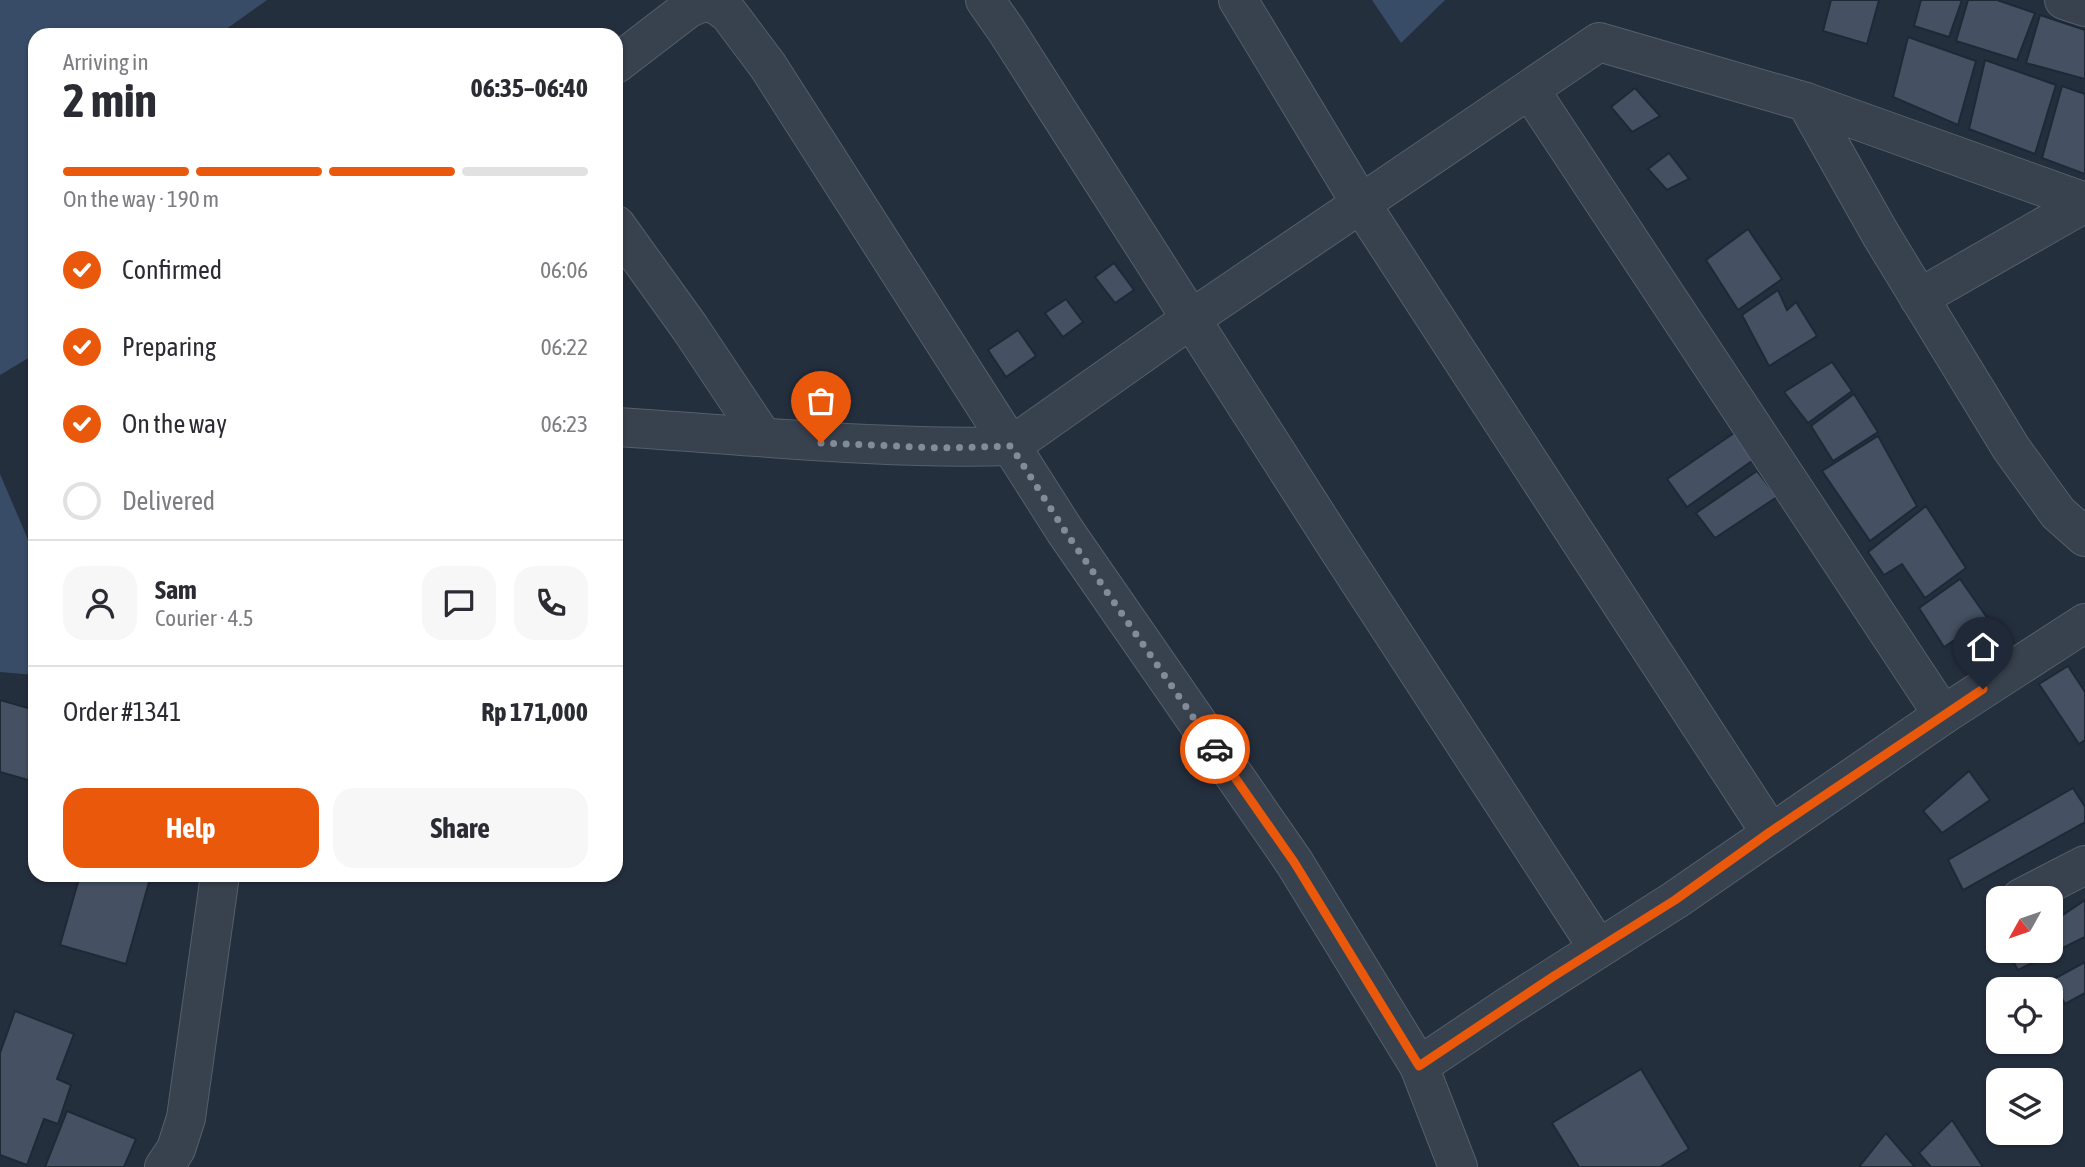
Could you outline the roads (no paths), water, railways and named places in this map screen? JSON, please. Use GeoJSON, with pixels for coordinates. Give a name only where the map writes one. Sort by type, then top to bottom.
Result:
{"type":"FeatureCollection","features":[{"type":"Feature","properties":{"kind":"street"},"geometry":{"type":"LineString","coordinates":[[985,0],[1598,948]]}},
{"type":"Feature","properties":{"kind":"street"},"geometry":{"type":"LineString","coordinates":[[1238,0],[1361,204],[1770,832]]}},
{"type":"Feature","properties":{"kind":"street"},"geometry":{"type":"LineString","coordinates":[[2064,0],[2085,7]]}},
{"type":"Feature","properties":{"kind":"street"},"geometry":{"type":"LineString","coordinates":[[623,60],[689,8],[704,2],[717,5],[729,14],[768,66],[1065,531],[1294,862],[1419,1066],[1458,1167]]}},
{"type":"Feature","properties":{"kind":"street"},"geometry":{"type":"LineString","coordinates":[[623,427],[762,436],[821,443],[942,448],[1011,446],[1191,319],[1599,42],[1806,102],[2085,202]]}},
{"type":"Feature","properties":{"kind":"street"},"geometry":{"type":"LineString","coordinates":[[1530,90],[1943,715]]}},
{"type":"Feature","properties":{"kind":"street"},"geometry":{"type":"LineString","coordinates":[[1806,102],[1919,298],[2011,448],[2057,513],[2085,537]]}},
{"type":"Feature","properties":{"kind":"street"},"geometry":{"type":"LineString","coordinates":[[1919,298],[2085,202]]}},
{"type":"Feature","properties":{"kind":"street"},"geometry":{"type":"LineString","coordinates":[[623,235],[690,328],[762,436]]}},
{"type":"Feature","properties":{"kind":"street"},"geometry":{"type":"LineString","coordinates":[[1419,1066],[1675,900],[1943,715],[2085,623]]}},
{"type":"Feature","properties":{"kind":"street"},"geometry":{"type":"LineString","coordinates":[[2044,886],[2085,865]]}},
{"type":"Feature","properties":{"kind":"street"},"geometry":{"type":"LineString","coordinates":[[164,1167],[176,1149],[186,1118],[219,882]]}},
{"type":"Feature","properties":{"kind":"water"},"geometry":{"type":"Polygon","coordinates":[[[0,0],[267,0],[228,28],[28,28],[28,358],[0,375],[0,0]]]}},
{"type":"Feature","properties":{"kind":"water"},"geometry":{"type":"Polygon","coordinates":[[[1372,0],[1445,0],[1401,43],[1372,0]]]}},
{"type":"Feature","properties":{"kind":"water"},"geometry":{"type":"Polygon","coordinates":[[[0,474],[28,540],[28,674],[0,672],[0,474]]]}}]}
